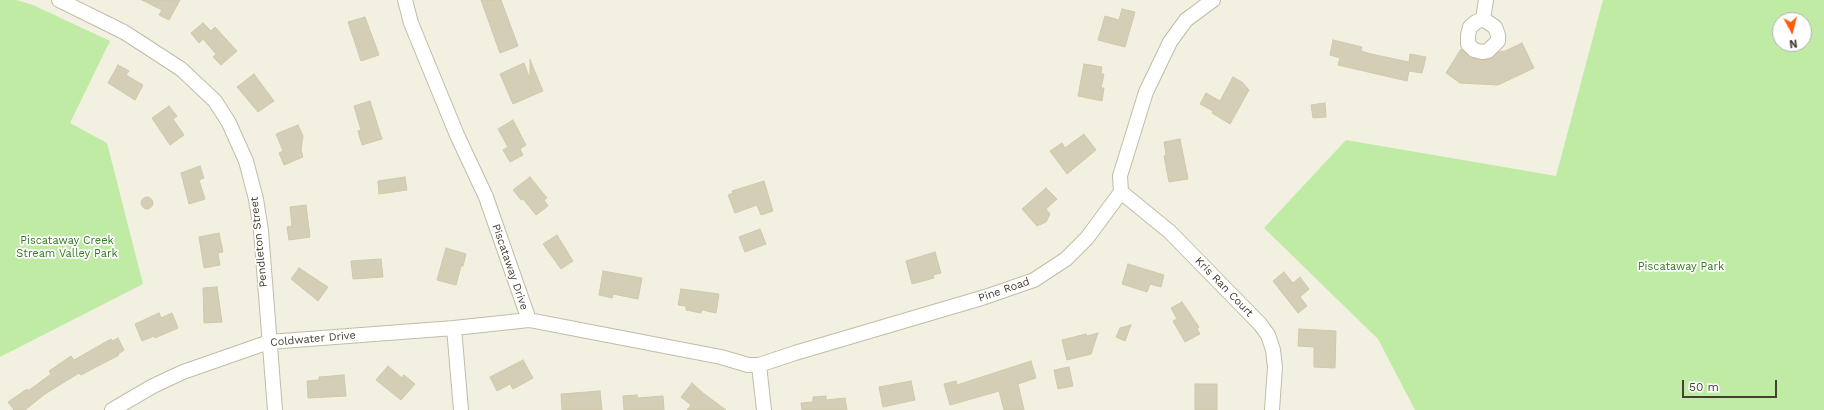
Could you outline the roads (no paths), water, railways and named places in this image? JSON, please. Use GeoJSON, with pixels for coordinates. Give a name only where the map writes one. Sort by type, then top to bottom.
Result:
{"type":"FeatureCollection","features":[{"type":"Feature","properties":{"kind":"street","name":"Pendleton Street"},"geometry":{"type":"LineString","coordinates":[[59,0],[124,32],[181,69],[215,101],[229,123],[246,161],[256,199],[261,231],[275,410]]}},
{"type":"Feature","properties":{"kind":"street","name":"Piscataway Drive"},"geometry":{"type":"LineString","coordinates":[[404,0],[411,23],[457,135],[486,196],[528,320],[721,357],[748,365],[759,365]]}},
{"type":"Feature","properties":{"kind":"street"},"geometry":{"type":"LineString","coordinates":[[1120,192],[1120,176],[1146,92],[1161,59],[1170,42],[1186,20],[1213,0]]}},
{"type":"Feature","properties":{"kind":"street"},"geometry":{"type":"LineString","coordinates":[[1483,19],[1486,0]]}},
{"type":"Feature","properties":{"kind":"street","name":"Pine Road"},"geometry":{"type":"LineString","coordinates":[[759,365],[1034,280],[1066,259],[1087,238],[1120,192]]}},
{"type":"Feature","properties":{"kind":"street","name":"Kris Ran Court"},"geometry":{"type":"LineString","coordinates":[[1120,192],[1170,232],[1260,324],[1268,335],[1275,367],[1272,410]]}},
{"type":"Feature","properties":{"kind":"street","name":"Coldwater Drive"},"geometry":{"type":"LineString","coordinates":[[112,410],[153,386],[184,372],[269,342],[454,328],[528,320]]}},
{"type":"Feature","properties":{"kind":"street"},"geometry":{"type":"LineString","coordinates":[[454,328],[461,410]]}},
{"type":"Feature","properties":{"kind":"street"},"geometry":{"type":"LineString","coordinates":[[759,365],[764,410]]}},
{"type":"Feature","properties":{"kind":"park label","name":"Piscataway Creek Stream Valley Park"},"geometry":{"type":"Point","coordinates":[67,247]}},
{"type":"Feature","properties":{"kind":"park label","name":"Piscataway Park"},"geometry":{"type":"Point","coordinates":[1681,267]}}]}
